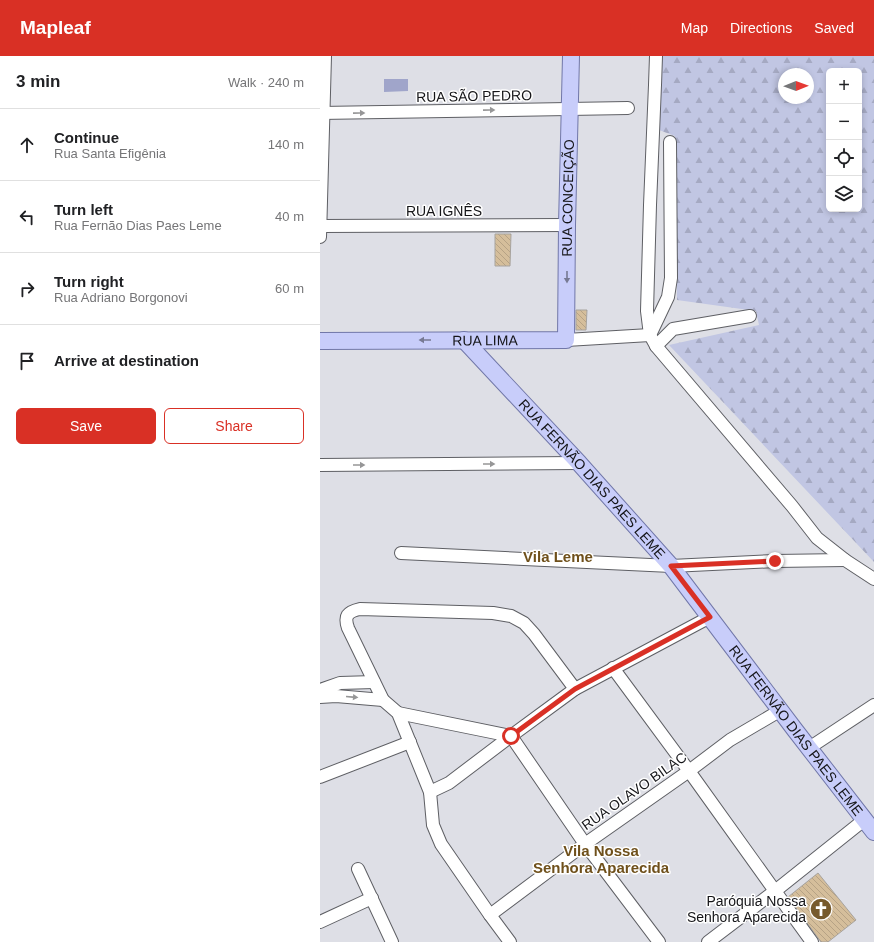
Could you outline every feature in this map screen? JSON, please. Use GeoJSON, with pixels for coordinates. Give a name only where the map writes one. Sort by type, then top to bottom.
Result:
{"type":"FeatureCollection","features":[{"type":"Feature","properties":{"kind":"main road","name":"RUA CONCEIÇÃO"},"geometry":{"type":"LineString","coordinates":[[566,340],[571,56]]}},
{"type":"Feature","properties":{"kind":"main road","name":"RUA FERNÃO DIAS PAES LEME"},"geometry":{"type":"LineString","coordinates":[[464,340],[579,463],[671,566],[874,832]]}},
{"type":"Feature","properties":{"kind":"main road","name":"RUA LIMA"},"geometry":{"type":"LineString","coordinates":[[320,341],[566,340]]}},
{"type":"Feature","properties":{"kind":"street"},"geometry":{"type":"LineString","coordinates":[[320,237],[322,113],[325,56]]}},
{"type":"Feature","properties":{"kind":"street"},"geometry":{"type":"LineString","coordinates":[[656,56],[648,266],[648,311],[650,335],[656,346],[792,506],[817,538],[845,560],[874,579]]}},
{"type":"Feature","properties":{"kind":"street","name":"RUA SÃO PEDRO"},"geometry":{"type":"LineString","coordinates":[[322,113],[628,108]]}},
{"type":"Feature","properties":{"kind":"street"},"geometry":{"type":"LineString","coordinates":[[650,335],[668,297],[671,278],[670,142]]}},
{"type":"Feature","properties":{"kind":"street","name":"RUA IGNÊS"},"geometry":{"type":"LineString","coordinates":[[320,226],[567,225]]}},
{"type":"Feature","properties":{"kind":"street"},"geometry":{"type":"LineString","coordinates":[[656,346],[673,329],[750,316]]}},
{"type":"Feature","properties":{"kind":"street","name":"RUA LIMA"},"geometry":{"type":"LineString","coordinates":[[566,340],[650,335]]}},
{"type":"Feature","properties":{"kind":"street"},"geometry":{"type":"LineString","coordinates":[[320,465],[579,463]]}},
{"type":"Feature","properties":{"kind":"street"},"geometry":{"type":"LineString","coordinates":[[401,552],[671,566],[775,561],[845,560]]}},
{"type":"Feature","properties":{"kind":"street"},"geometry":{"type":"LineString","coordinates":[[510,942],[441,844],[433,825],[430,792],[410,742],[398,713],[383,700],[374,682],[348,628],[346,622],[347,616],[352,611],[360,609],[493,613],[511,616],[524,623],[534,634],[575,689]]}},
{"type":"Feature","properties":{"kind":"street"},"geometry":{"type":"LineString","coordinates":[[430,792],[450,783],[575,689],[710,617]]}},
{"type":"Feature","properties":{"kind":"street"},"geometry":{"type":"LineString","coordinates":[[613,668],[812,942]]}},
{"type":"Feature","properties":{"kind":"street"},"geometry":{"type":"LineString","coordinates":[[320,690],[340,683],[374,682]]}},
{"type":"Feature","properties":{"kind":"street"},"geometry":{"type":"LineString","coordinates":[[320,697],[336,696],[383,700]]}},
{"type":"Feature","properties":{"kind":"street"},"geometry":{"type":"LineString","coordinates":[[809,748],[874,705]]}},
{"type":"Feature","properties":{"kind":"street","name":"RUA OLAVO BILAC"},"geometry":{"type":"LineString","coordinates":[[490,915],[585,844],[689,771],[730,740],[780,710]]}},
{"type":"Feature","properties":{"kind":"street"},"geometry":{"type":"LineString","coordinates":[[398,713],[511,736],[585,844],[659,942]]}},
{"type":"Feature","properties":{"kind":"street"},"geometry":{"type":"LineString","coordinates":[[320,777],[410,742]]}},
{"type":"Feature","properties":{"kind":"street"},"geometry":{"type":"LineString","coordinates":[[708,942],[775,892],[864,820]]}},
{"type":"Feature","properties":{"kind":"street"},"geometry":{"type":"LineString","coordinates":[[358,869],[392,942]]}},
{"type":"Feature","properties":{"kind":"street"},"geometry":{"type":"LineString","coordinates":[[320,922],[372,898]]}},
{"type":"Feature","properties":{"kind":"green space"},"geometry":{"type":"Polygon","coordinates":[[[661,56],[874,56],[874,562],[669,345],[759,325],[756,311],[677,300],[675,136],[659,130],[661,56]]]}},
{"type":"Feature","properties":{"kind":"shaded area"},"geometry":{"type":"Polygon","coordinates":[[[384,79],[408,79],[408,91],[384,92],[384,79]]]}},
{"type":"Feature","properties":{"kind":"building"},"geometry":{"type":"Polygon","coordinates":[[[495,234],[511,234],[510,266],[495,266],[495,234]]]}},
{"type":"Feature","properties":{"kind":"building"},"geometry":{"type":"Polygon","coordinates":[[[576,310],[587,310],[586,330],[576,330],[576,310]]]}},
{"type":"Feature","properties":{"kind":"building","name":"Paróquia Nossa Senhora Aparecida"},"geometry":{"type":"Polygon","coordinates":[[[818,873],[856,920],[828,942],[821,942],[788,897],[818,873]]]}},
{"type":"Feature","properties":{"kind":"place","name":"Paróquia Nossa Senhora Aparecida"},"geometry":{"type":"Point","coordinates":[821,909]}},
{"type":"Feature","properties":{"kind":"district","name":"Vila Leme"},"geometry":{"type":"Point","coordinates":[558,557]}},
{"type":"Feature","properties":{"kind":"district","name":"Vila Nossa Senhora Aparecida"},"geometry":{"type":"Point","coordinates":[601,860]}},
{"type":"Feature","properties":{"kind":"route"},"geometry":{"type":"LineString","coordinates":[[511,736],[575,689],[710,617],[671,566],[775,561]]}}]}
